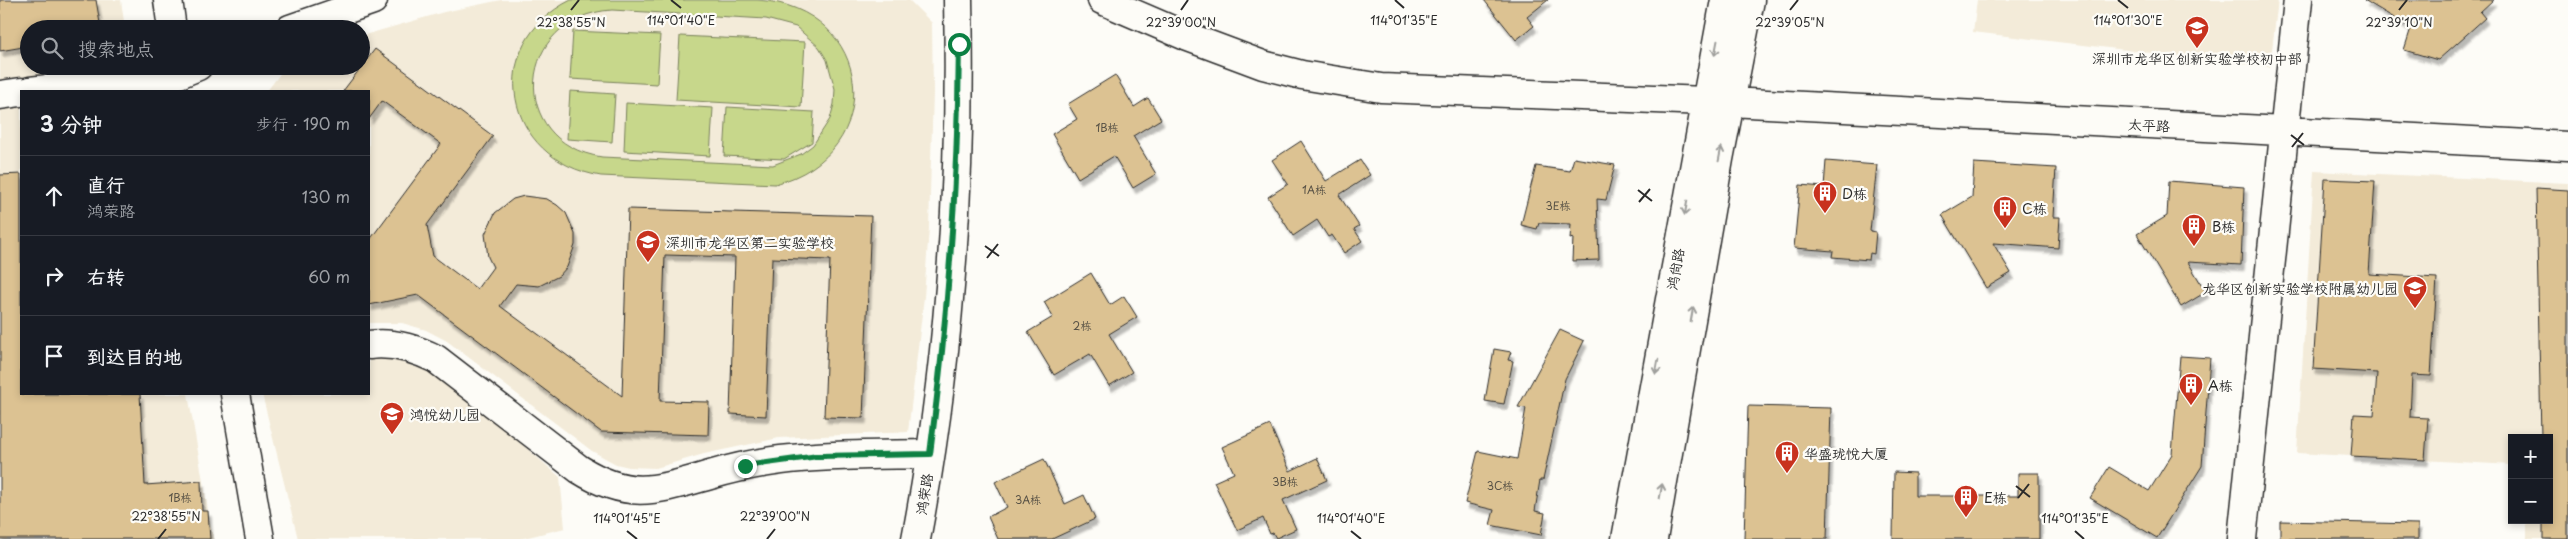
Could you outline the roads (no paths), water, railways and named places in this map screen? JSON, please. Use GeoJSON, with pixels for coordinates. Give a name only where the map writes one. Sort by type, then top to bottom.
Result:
{"type":"FeatureCollection","features":[{"type":"Feature","properties":{"kind":"street"},"geometry":{"type":"LineString","coordinates":[[168,0],[171,20]]}},
{"type":"Feature","properties":{"kind":"street"},"geometry":{"type":"LineString","coordinates":[[316,20],[373,0]]}},
{"type":"Feature","properties":{"kind":"street","name":"鸿荣路"},"geometry":{"type":"LineString","coordinates":[[916,539],[942,363],[955,208],[958,126],[958,0]]}},
{"type":"Feature","properties":{"kind":"street","name":"太平路"},"geometry":{"type":"LineString","coordinates":[[1102,0],[1226,52],[1287,71],[1342,82],[1421,90],[1718,102],[2568,146]]}},
{"type":"Feature","properties":{"kind":"street","name":"鸿尚路"},"geometry":{"type":"LineString","coordinates":[[1653,539],[1718,102],[1725,0]]}},
{"type":"Feature","properties":{"kind":"street","name":"鸿尚路"},"geometry":{"type":"LineString","coordinates":[[1626,539],[1718,102],[1750,0]]}},
{"type":"Feature","properties":{"kind":"street"},"geometry":{"type":"LineString","coordinates":[[2242,539],[2298,0]]}},
{"type":"Feature","properties":{"kind":"street"},"geometry":{"type":"LineString","coordinates":[[39,90],[175,75]]}},
{"type":"Feature","properties":{"kind":"street"},"geometry":{"type":"LineString","coordinates":[[0,95],[20,92]]}},
{"type":"Feature","properties":{"kind":"street"},"geometry":{"type":"LineString","coordinates":[[370,345],[398,345],[418,350],[436,359],[579,469],[593,478],[625,489],[659,489],[745,466],[782,460],[818,456],[930,454]]}},
{"type":"Feature","properties":{"kind":"street"},"geometry":{"type":"LineString","coordinates":[[235,395],[260,539]]}},
{"type":"Feature","properties":{"kind":"place","name":"深圳市龙华区创新实验学校初中部"},"geometry":{"type":"Point","coordinates":[2197,49]}},
{"type":"Feature","properties":{"kind":"place","name":"D栋"},"geometry":{"type":"Point","coordinates":[1825,214]}},
{"type":"Feature","properties":{"kind":"place","name":"C栋"},"geometry":{"type":"Point","coordinates":[2005,229]}},
{"type":"Feature","properties":{"kind":"place","name":"B栋"},"geometry":{"type":"Point","coordinates":[2194,247]}},
{"type":"Feature","properties":{"kind":"place","name":"深圳市龙华区第二实验学校"},"geometry":{"type":"Point","coordinates":[648,263]}},
{"type":"Feature","properties":{"kind":"place","name":"龙华区创新实验学校附属幼儿园"},"geometry":{"type":"Point","coordinates":[2415,309]}},
{"type":"Feature","properties":{"kind":"place","name":"A栋"},"geometry":{"type":"Point","coordinates":[2191,406]}},
{"type":"Feature","properties":{"kind":"place","name":"鸿悦幼儿园"},"geometry":{"type":"Point","coordinates":[392,435]}},
{"type":"Feature","properties":{"kind":"place","name":"华盛珑悦大厦"},"geometry":{"type":"Point","coordinates":[1787,474]}},
{"type":"Feature","properties":{"kind":"place","name":"E栋"},"geometry":{"type":"Point","coordinates":[1966,518]}}]}
